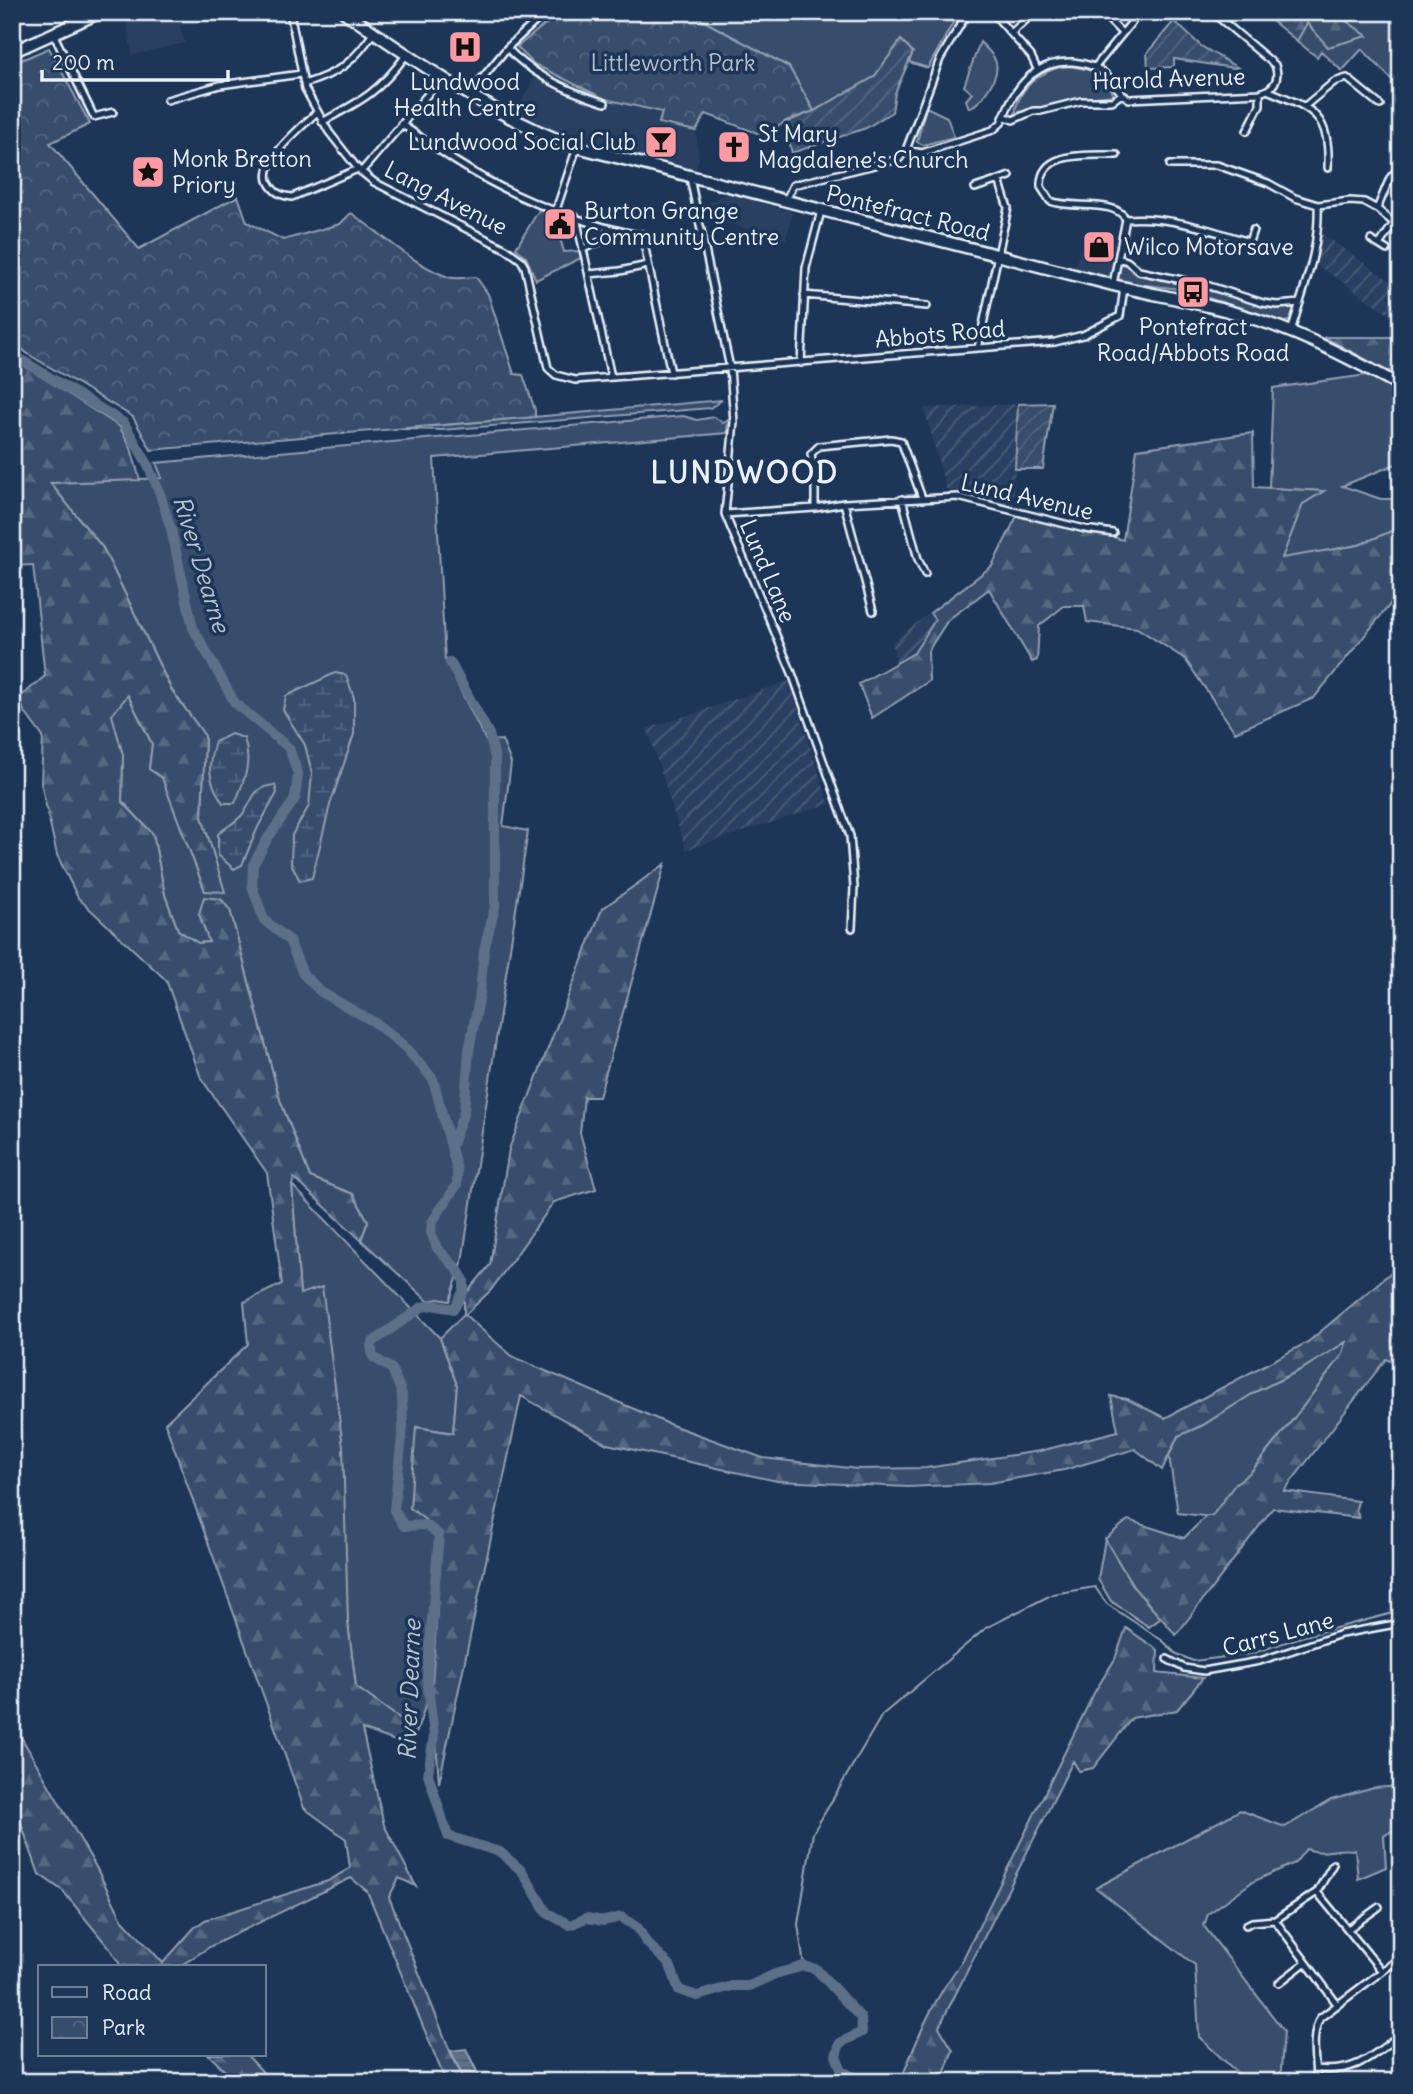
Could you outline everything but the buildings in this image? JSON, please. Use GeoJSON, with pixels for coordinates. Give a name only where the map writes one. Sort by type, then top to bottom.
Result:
{"type":"FeatureCollection","features":[{"type":"Feature","properties":{"kind":"highway"},"geometry":{"type":"LineString","coordinates":[[12,52],[101,12]]}},
{"type":"Feature","properties":{"kind":"highway","name":"Pontefract Road"},"geometry":{"type":"LineString","coordinates":[[344,12],[407,54],[526,126],[576,148],[1124,288],[1223,309],[1332,349],[1401,386]]}},
{"type":"Feature","properties":{"kind":"street","name":"Lang Avenue"},"geometry":{"type":"LineString","coordinates":[[290,12],[304,84],[322,122],[359,170],[374,182],[506,249],[520,260],[528,279],[544,356],[548,368],[556,375],[575,380],[730,368]]}},
{"type":"Feature","properties":{"kind":"street"},"geometry":{"type":"LineString","coordinates":[[470,93],[507,48],[547,12]]}},
{"type":"Feature","properties":{"kind":"street"},"geometry":{"type":"LineString","coordinates":[[906,150],[940,59],[968,12]]}},
{"type":"Feature","properties":{"kind":"street"},"geometry":{"type":"LineString","coordinates":[[992,12],[1031,56],[1037,69]]}},
{"type":"Feature","properties":{"kind":"street"},"geometry":{"type":"LineString","coordinates":[[1010,33],[1035,12]]}},
{"type":"Feature","properties":{"kind":"street"},"geometry":{"type":"LineString","coordinates":[[1101,12],[1122,33]]}},
{"type":"Feature","properties":{"kind":"street"},"geometry":{"type":"LineString","coordinates":[[1095,67],[1140,12]]}},
{"type":"Feature","properties":{"kind":"street"},"geometry":{"type":"LineString","coordinates":[[1212,12],[1275,65],[1277,78],[1274,86],[1267,90]]}},
{"type":"Feature","properties":{"kind":"street"},"geometry":{"type":"LineString","coordinates":[[304,84],[349,64],[374,32]]}},
{"type":"Feature","properties":{"kind":"street"},"geometry":{"type":"LineString","coordinates":[[54,35],[94,117],[113,112]]}},
{"type":"Feature","properties":{"kind":"street"},"geometry":{"type":"LineString","coordinates":[[507,48],[516,58],[546,78],[586,97],[606,103]]}},
{"type":"Feature","properties":{"kind":"street"},"geometry":{"type":"LineString","coordinates":[[322,122],[374,92],[390,77],[407,54]]}},
{"type":"Feature","properties":{"kind":"street"},"geometry":{"type":"LineString","coordinates":[[1004,116],[1015,92],[1037,69],[1067,62],[1095,67],[1110,78],[1122,94]]}},
{"type":"Feature","properties":{"kind":"street"},"geometry":{"type":"LineString","coordinates":[[167,100],[220,85],[302,74]]}},
{"type":"Feature","properties":{"kind":"street"},"geometry":{"type":"LineString","coordinates":[[1328,167],[1329,145],[1323,126],[1315,113],[1305,106],[1334,82],[1347,78],[1380,105]]}},
{"type":"Feature","properties":{"kind":"street"},"geometry":{"type":"LineString","coordinates":[[317,112],[269,163],[267,177],[277,193],[292,197],[359,170],[439,81]]}},
{"type":"Feature","properties":{"kind":"street","name":"Harold Avenue"},"geometry":{"type":"LineString","coordinates":[[785,202],[793,185],[899,159],[906,150],[922,153],[953,144],[993,130],[1004,116],[1013,120],[1033,111],[1081,101],[1112,101],[1122,94],[1129,99],[1259,93],[1267,90],[1305,106]]}},
{"type":"Feature","properties":{"kind":"street"},"geometry":{"type":"LineString","coordinates":[[1247,131],[1260,105],[1259,93]]}},
{"type":"Feature","properties":{"kind":"street"},"geometry":{"type":"LineString","coordinates":[[401,124],[456,162],[518,195],[556,210],[642,234],[682,241],[704,240]]}},
{"type":"Feature","properties":{"kind":"street"},"geometry":{"type":"LineString","coordinates":[[556,210],[576,148]]}},
{"type":"Feature","properties":{"kind":"street"},"geometry":{"type":"LineString","coordinates":[[1113,285],[1126,219],[1121,211],[1111,207],[1065,205],[1050,201],[1041,187],[1042,172],[1051,162],[1059,159],[1117,155]]}},
{"type":"Feature","properties":{"kind":"street"},"geometry":{"type":"LineString","coordinates":[[1170,165],[1217,166],[1268,183],[1294,198],[1318,205],[1364,202],[1397,225],[1379,245]]}},
{"type":"Feature","properties":{"kind":"street"},"geometry":{"type":"LineString","coordinates":[[1377,209],[1390,178],[1401,165]]}},
{"type":"Feature","properties":{"kind":"street"},"geometry":{"type":"LineString","coordinates":[[975,188],[1010,176]]}},
{"type":"Feature","properties":{"kind":"street","name":"Lund Lane"},"geometry":{"type":"LineString","coordinates":[[690,178],[730,368],[734,422],[725,514],[792,673],[850,836],[854,887],[852,928]]}},
{"type":"Feature","properties":{"kind":"street"},"geometry":{"type":"LineString","coordinates":[[978,348],[1008,208],[999,180]]}},
{"type":"Feature","properties":{"kind":"street"},"geometry":{"type":"LineString","coordinates":[[1291,332],[1315,252],[1318,205]]}},
{"type":"Feature","properties":{"kind":"street"},"geometry":{"type":"LineString","coordinates":[[801,363],[806,268],[821,211]]}},
{"type":"Feature","properties":{"kind":"street"},"geometry":{"type":"LineString","coordinates":[[576,217],[611,377]]}},
{"type":"Feature","properties":{"kind":"street"},"geometry":{"type":"LineString","coordinates":[[1126,219],[1144,218],[1195,224],[1249,242],[1253,230]]}},
{"type":"Feature","properties":{"kind":"street"},"geometry":{"type":"LineString","coordinates":[[642,234],[671,373]]}},
{"type":"Feature","properties":{"kind":"street"},"geometry":{"type":"LineString","coordinates":[[583,249],[611,237]]}},
{"type":"Feature","properties":{"kind":"street"},"geometry":{"type":"LineString","coordinates":[[1371,240],[1387,250]]}},
{"type":"Feature","properties":{"kind":"street"},"geometry":{"type":"LineString","coordinates":[[1118,258],[1139,271],[1206,285],[1263,303],[1300,303]]}},
{"type":"Feature","properties":{"kind":"street"},"geometry":{"type":"LineString","coordinates":[[589,274],[648,265]]}},
{"type":"Feature","properties":{"kind":"street","name":"Abbots Road"},"geometry":{"type":"LineString","coordinates":[[730,368],[1055,342],[1083,335],[1120,316],[1124,288]]}},
{"type":"Feature","properties":{"kind":"street"},"geometry":{"type":"LineString","coordinates":[[804,295],[927,306]]}},
{"type":"Feature","properties":{"kind":"street"},"geometry":{"type":"LineString","coordinates":[[814,508],[815,477],[811,454],[819,446],[898,439],[903,444],[922,498]]}},
{"type":"Feature","properties":{"kind":"street","name":"Lund Avenue"},"geometry":{"type":"LineString","coordinates":[[725,514],[814,508],[844,503],[958,497],[1085,529],[1113,533]]}},
{"type":"Feature","properties":{"kind":"street"},"geometry":{"type":"LineString","coordinates":[[902,499],[918,559],[926,574]]}},
{"type":"Feature","properties":{"kind":"street"},"geometry":{"type":"LineString","coordinates":[[844,503],[873,611]]}},
{"type":"Feature","properties":{"kind":"street","name":"Carrs Lane"},"geometry":{"type":"LineString","coordinates":[[1167,1659],[1184,1668],[1204,1671],[1260,1661],[1341,1634],[1401,1623]]}},
{"type":"Feature","properties":{"kind":"street"},"geometry":{"type":"LineString","coordinates":[[1246,1925],[1275,1920],[1317,1892],[1333,1864]]}},
{"type":"Feature","properties":{"kind":"street"},"geometry":{"type":"LineString","coordinates":[[1317,1892],[1381,1970]]}},
{"type":"Feature","properties":{"kind":"street"},"geometry":{"type":"LineString","coordinates":[[1348,1929],[1379,1907]]}},
{"type":"Feature","properties":{"kind":"street"},"geometry":{"type":"LineString","coordinates":[[1275,1920],[1337,2004]]}},
{"type":"Feature","properties":{"kind":"street"},"geometry":{"type":"LineString","coordinates":[[1316,2082],[1315,2027],[1320,2018],[1401,1957]]}},
{"type":"Feature","properties":{"kind":"street"},"geometry":{"type":"LineString","coordinates":[[1279,1983],[1306,1962]]}},
{"type":"Feature","properties":{"kind":"street"},"geometry":{"type":"LineString","coordinates":[[1316,2068],[1352,2068],[1363,2063],[1401,2034]]}},
{"type":"Feature","properties":{"kind":"shaded area"},"geometry":{"type":"Polygon","coordinates":[[[125,12],[247,13],[180,26],[185,43],[132,55],[125,12]]]}},
{"type":"Feature","properties":{"kind":"shaded area"},"geometry":{"type":"Polygon","coordinates":[[[535,76],[583,100],[608,108],[610,100],[663,112],[660,123],[696,131],[699,158],[696,171],[573,140],[516,112],[535,76]]]}},
{"type":"Feature","properties":{"kind":"shaded area"},"geometry":{"type":"Polygon","coordinates":[[[726,194],[793,212],[786,239],[706,218],[704,205],[726,194]]]}},
{"type":"Feature","properties":{"kind":"shaded area"},"geometry":{"type":"Polygon","coordinates":[[[1321,233],[1396,285],[1388,293],[1389,301],[1401,308],[1396,319],[1317,265],[1321,233]]]}},
{"type":"Feature","properties":{"kind":"shaded area"},"geometry":{"type":"Polygon","coordinates":[[[1083,237],[1118,243],[1109,276],[1075,270],[1083,237]]]}},
{"type":"Feature","properties":{"kind":"shaded area"},"geometry":{"type":"Polygon","coordinates":[[[1018,404],[1013,505],[946,489],[924,408],[1018,404]]]}},
{"type":"Feature","properties":{"kind":"shaded area"},"geometry":{"type":"Polygon","coordinates":[[[930,613],[935,620],[914,653],[896,663],[892,642],[930,613]]]}},
{"type":"Feature","properties":{"kind":"shaded area"},"geometry":{"type":"Polygon","coordinates":[[[789,681],[829,804],[686,850],[647,729],[789,681]]]}},
{"type":"Feature","properties":{"kind":"shaded area"},"geometry":{"type":"Polygon","coordinates":[[[466,2049],[482,2082],[465,2082],[451,2051],[466,2049]]]}},
{"type":"Feature","properties":{"kind":"green space","name":"Littleworth Park"},"geometry":{"type":"Polygon","coordinates":[[[560,12],[687,12],[789,67],[814,111],[786,121],[765,136],[706,114],[696,131],[659,123],[662,112],[605,99],[534,64],[517,47],[560,12]]]}},
{"type":"Feature","properties":{"kind":"green space"},"geometry":{"type":"Polygon","coordinates":[[[687,12],[959,12],[928,68],[909,62],[913,52],[901,40],[874,77],[814,111],[789,67],[687,12]]]}},
{"type":"Feature","properties":{"kind":"green space"},"geometry":{"type":"Polygon","coordinates":[[[1261,12],[1334,12],[1367,36],[1328,47],[1307,23],[1297,41],[1261,12]]]}},
{"type":"Feature","properties":{"kind":"green space"},"geometry":{"type":"Polygon","coordinates":[[[1334,12],[1401,12],[1401,89],[1362,49],[1342,71],[1321,51],[1317,57],[1297,41],[1307,22],[1366,35],[1334,12]]]}},
{"type":"Feature","properties":{"kind":"green space"},"geometry":{"type":"Polygon","coordinates":[[[1174,21],[1201,46],[1240,69],[1174,59],[1174,67],[1148,68],[1147,53],[1174,21]]]}},
{"type":"Feature","properties":{"kind":"green space"},"geometry":{"type":"Polygon","coordinates":[[[901,40],[913,52],[895,93],[892,112],[866,128],[792,153],[784,123],[814,111],[874,77],[901,40]]]}},
{"type":"Feature","properties":{"kind":"green space"},"geometry":{"type":"Polygon","coordinates":[[[980,42],[994,58],[996,73],[985,94],[969,108],[966,100],[972,93],[964,86],[980,42]]]}},
{"type":"Feature","properties":{"kind":"green space"},"geometry":{"type":"Polygon","coordinates":[[[49,48],[90,124],[50,143],[139,249],[238,196],[247,222],[283,240],[340,224],[351,213],[409,256],[435,271],[451,278],[476,277],[488,294],[514,374],[523,375],[535,417],[151,450],[133,417],[28,354],[12,341],[12,64],[49,48]]]}},
{"type":"Feature","properties":{"kind":"green space"},"geometry":{"type":"Polygon","coordinates":[[[1064,66],[1087,70],[1101,76],[1111,87],[1113,95],[1078,99],[1015,113],[1021,96],[1032,82],[1046,72],[1064,66]]]}},
{"type":"Feature","properties":{"kind":"green space"},"geometry":{"type":"Polygon","coordinates":[[[926,107],[947,117],[954,137],[923,145],[917,142],[926,107]]]}},
{"type":"Feature","properties":{"kind":"green space"},"geometry":{"type":"Polygon","coordinates":[[[539,210],[553,215],[548,224],[558,231],[564,252],[579,251],[581,258],[536,280],[526,257],[516,248],[539,210]]]}},
{"type":"Feature","properties":{"kind":"green space"},"geometry":{"type":"Polygon","coordinates":[[[1124,262],[1141,273],[1260,304],[1291,305],[1294,310],[1289,321],[1284,322],[1180,289],[1121,282],[1118,278],[1121,263],[1124,262]]]}},
{"type":"Feature","properties":{"kind":"green space"},"geometry":{"type":"Polygon","coordinates":[[[1324,337],[1401,337],[1401,369],[1387,371],[1324,337]]]}},
{"type":"Feature","properties":{"kind":"green space"},"geometry":{"type":"Polygon","coordinates":[[[12,358],[120,427],[131,448],[140,480],[50,483],[103,548],[171,689],[205,736],[202,817],[225,892],[205,891],[162,778],[149,769],[152,744],[128,695],[112,715],[123,755],[122,801],[153,834],[165,895],[178,930],[198,943],[209,942],[199,914],[204,897],[221,899],[230,910],[280,1100],[310,1177],[353,1194],[368,1221],[361,1240],[294,1178],[292,1185],[300,1294],[322,1287],[343,1447],[348,1623],[356,1687],[417,1731],[409,1746],[362,1729],[384,1825],[416,1886],[399,1878],[389,1897],[465,2082],[446,2082],[367,1891],[351,1878],[211,1946],[182,1965],[120,1965],[63,1891],[39,1874],[12,1798],[12,1721],[96,1867],[122,1919],[163,1963],[194,1928],[205,1920],[328,1881],[350,1868],[346,1839],[304,1808],[165,1423],[248,1344],[244,1302],[282,1284],[267,1173],[201,1078],[166,980],[78,898],[57,855],[41,783],[43,737],[24,711],[19,698],[45,676],[33,565],[12,566],[12,358]]]}},
{"type":"Feature","properties":{"kind":"green space"},"geometry":{"type":"Polygon","coordinates":[[[1367,375],[1401,392],[1401,462],[1342,486],[1381,499],[1401,499],[1401,527],[1359,545],[1281,559],[1303,504],[1323,491],[1269,488],[1273,388],[1367,375]]]}},
{"type":"Feature","properties":{"kind":"green space"},"geometry":{"type":"Polygon","coordinates":[[[722,400],[710,408],[442,430],[401,429],[722,400]]]}},
{"type":"Feature","properties":{"kind":"green space"},"geometry":{"type":"Polygon","coordinates":[[[1053,403],[1043,469],[1015,469],[1018,404],[1053,403]]]}},
{"type":"Feature","properties":{"kind":"green space"},"geometry":{"type":"Polygon","coordinates":[[[683,416],[697,420],[714,417],[723,423],[728,420],[727,433],[434,458],[445,660],[486,741],[502,740],[511,763],[503,826],[528,831],[462,1262],[450,1301],[428,1301],[361,1240],[368,1221],[353,1194],[310,1177],[280,1100],[230,910],[199,914],[210,942],[198,943],[178,930],[165,895],[153,834],[122,801],[123,755],[111,715],[128,695],[152,744],[149,769],[162,777],[205,891],[224,891],[202,817],[205,736],[171,689],[103,548],[50,483],[162,478],[156,463],[683,416]]]}},
{"type":"Feature","properties":{"kind":"green space"},"geometry":{"type":"Polygon","coordinates":[[[1253,433],[1254,487],[1324,491],[1303,504],[1282,558],[1359,545],[1401,527],[1401,591],[1314,698],[1235,732],[1185,659],[1137,628],[1087,622],[1084,606],[1064,606],[1039,626],[1037,660],[1032,662],[989,589],[948,620],[928,651],[929,681],[872,718],[859,684],[914,653],[935,620],[930,613],[992,566],[1020,510],[1123,540],[1137,449],[1253,433]]]}},
{"type":"Feature","properties":{"kind":"green space"},"geometry":{"type":"Polygon","coordinates":[[[335,673],[346,675],[354,698],[354,734],[330,805],[312,878],[300,881],[291,863],[292,835],[309,806],[312,773],[305,745],[283,710],[286,696],[335,673]]]}},
{"type":"Feature","properties":{"kind":"green space"},"geometry":{"type":"Polygon","coordinates":[[[231,734],[244,738],[247,763],[235,803],[223,803],[214,788],[210,773],[211,759],[215,742],[231,734]]]}},
{"type":"Feature","properties":{"kind":"green space"},"geometry":{"type":"Polygon","coordinates":[[[275,785],[277,793],[258,827],[242,865],[234,869],[218,855],[218,834],[242,815],[257,791],[275,785]]]}},
{"type":"Feature","properties":{"kind":"green space"},"geometry":{"type":"Polygon","coordinates":[[[665,864],[599,1097],[584,1097],[580,1133],[596,1189],[554,1202],[491,1290],[465,1315],[513,1357],[669,1424],[763,1458],[858,1469],[926,1468],[1040,1451],[1118,1431],[1111,1396],[1127,1399],[1165,1418],[1308,1342],[1401,1264],[1401,1366],[1386,1359],[1284,1491],[1358,1501],[1356,1509],[1359,1518],[1273,1508],[1176,1635],[1135,1589],[1105,1539],[1128,1520],[1184,1538],[1206,1516],[1212,1516],[1236,1483],[1251,1472],[1295,1417],[1343,1354],[1346,1342],[1302,1369],[1255,1392],[1203,1425],[1178,1436],[1162,1470],[1135,1449],[1064,1470],[990,1483],[908,1487],[777,1481],[607,1444],[521,1396],[439,1783],[432,1685],[442,1533],[410,1508],[416,1427],[453,1433],[457,1385],[440,1338],[464,1314],[464,1296],[490,1265],[509,1149],[602,909],[665,864]]]}},
{"type":"Feature","properties":{"kind":"green space"},"geometry":{"type":"Polygon","coordinates":[[[292,1185],[440,1338],[457,1385],[453,1433],[416,1427],[442,1532],[432,1685],[417,1731],[356,1688],[348,1623],[321,1288],[300,1295],[292,1185]]]}},
{"type":"Feature","properties":{"kind":"green space"},"geometry":{"type":"Polygon","coordinates":[[[1347,1341],[1343,1354],[1295,1417],[1250,1473],[1236,1484],[1212,1517],[1178,1513],[1169,1456],[1178,1436],[1203,1425],[1255,1392],[1302,1369],[1347,1341]]]}},
{"type":"Feature","properties":{"kind":"green space"},"geometry":{"type":"Polygon","coordinates":[[[1105,1539],[1135,1589],[1161,1618],[1149,1627],[1111,1601],[1098,1579],[1105,1539]]]}},
{"type":"Feature","properties":{"kind":"green space"},"geometry":{"type":"Polygon","coordinates":[[[1126,1628],[1158,1650],[1157,1673],[1203,1678],[1177,1710],[1132,1718],[1093,1768],[1079,1771],[1073,1761],[939,2027],[953,2050],[941,2082],[900,2082],[926,2020],[961,1963],[1094,1693],[1115,1659],[1126,1628]]]}},
{"type":"Feature","properties":{"kind":"green space"},"geometry":{"type":"Polygon","coordinates":[[[1401,1786],[1401,1825],[1384,1836],[1386,1867],[1358,1879],[1355,1850],[1319,1852],[1306,1849],[1295,1863],[1252,1882],[1208,1914],[1204,1926],[1284,2031],[1280,2082],[1247,2082],[1199,2037],[1195,1965],[1096,1888],[1240,1810],[1285,1827],[1331,1800],[1374,1788],[1401,1786]]]}},
{"type":"Feature","properties":{"kind":"green space"},"geometry":{"type":"Polygon","coordinates":[[[210,2056],[248,2056],[272,2082],[236,2082],[210,2056]]]}},
{"type":"Feature","properties":{"kind":"waterway","name":"River Dearne"},"geometry":{"type":"LineString","coordinates":[[12,354],[124,423],[147,463],[159,491],[171,529],[193,628],[235,703],[289,748],[298,774],[295,799],[253,865],[252,886],[264,920],[289,940],[303,974],[321,992],[374,1022],[404,1046],[433,1079],[457,1170],[457,1185],[432,1222],[431,1232],[437,1248],[464,1280],[464,1290],[454,1309],[432,1305],[422,1307],[371,1345],[373,1357],[392,1369],[402,1394],[403,1427],[394,1510],[404,1526],[426,1525],[439,1535],[427,1678],[434,1735],[428,1774],[448,1836],[500,1852],[522,1871],[547,1913],[570,1925],[586,1918],[604,1921],[621,1917],[638,1928],[646,1942],[670,1965],[679,1990],[697,1996],[732,1986],[749,1986],[775,1974],[804,1966],[816,1969],[861,2018],[862,2032],[840,2043],[836,2056],[842,2071],[859,2082]]}},
{"type":"Feature","properties":{"kind":"waterway","name":"River Dearne"},"geometry":{"type":"LineString","coordinates":[[450,662],[489,734],[495,758],[495,907],[484,950],[480,994],[469,1050],[464,1112],[452,1144]]}},
{"type":"Feature","properties":{"kind":"waterway"},"geometry":{"type":"LineString","coordinates":[[804,1966],[798,1924],[813,1833],[882,1715],[986,1628],[1053,1594],[1095,1587],[1107,1604],[1163,1641],[1175,1653],[1193,1661],[1251,1654],[1301,1637],[1401,1611]]}},
{"type":"Feature","properties":{"kind":"place","name":"Lundwood Health Centre"},"geometry":{"type":"Point","coordinates":[465,47]}},
{"type":"Feature","properties":{"kind":"place","name":"Lundwood Social Club"},"geometry":{"type":"Point","coordinates":[661,142]}},
{"type":"Feature","properties":{"kind":"place","name":"St Mary Magdalene's Church"},"geometry":{"type":"Point","coordinates":[734,147]}},
{"type":"Feature","properties":{"kind":"place","name":"Monk Bretton Priory"},"geometry":{"type":"Point","coordinates":[148,172]}},
{"type":"Feature","properties":{"kind":"place","name":"Burton Grange Community Centre"},"geometry":{"type":"Point","coordinates":[560,224]}},
{"type":"Feature","properties":{"kind":"place","name":"Wilco Motorsave"},"geometry":{"type":"Point","coordinates":[1099,247]}},
{"type":"Feature","properties":{"kind":"place","name":"Pontefract Road/Abbots Road"},"geometry":{"type":"Point","coordinates":[1193,292]}},
{"type":"Feature","properties":{"kind":"district","name":"LUNDWOOD"},"geometry":{"type":"Point","coordinates":[745,473]}}]}
